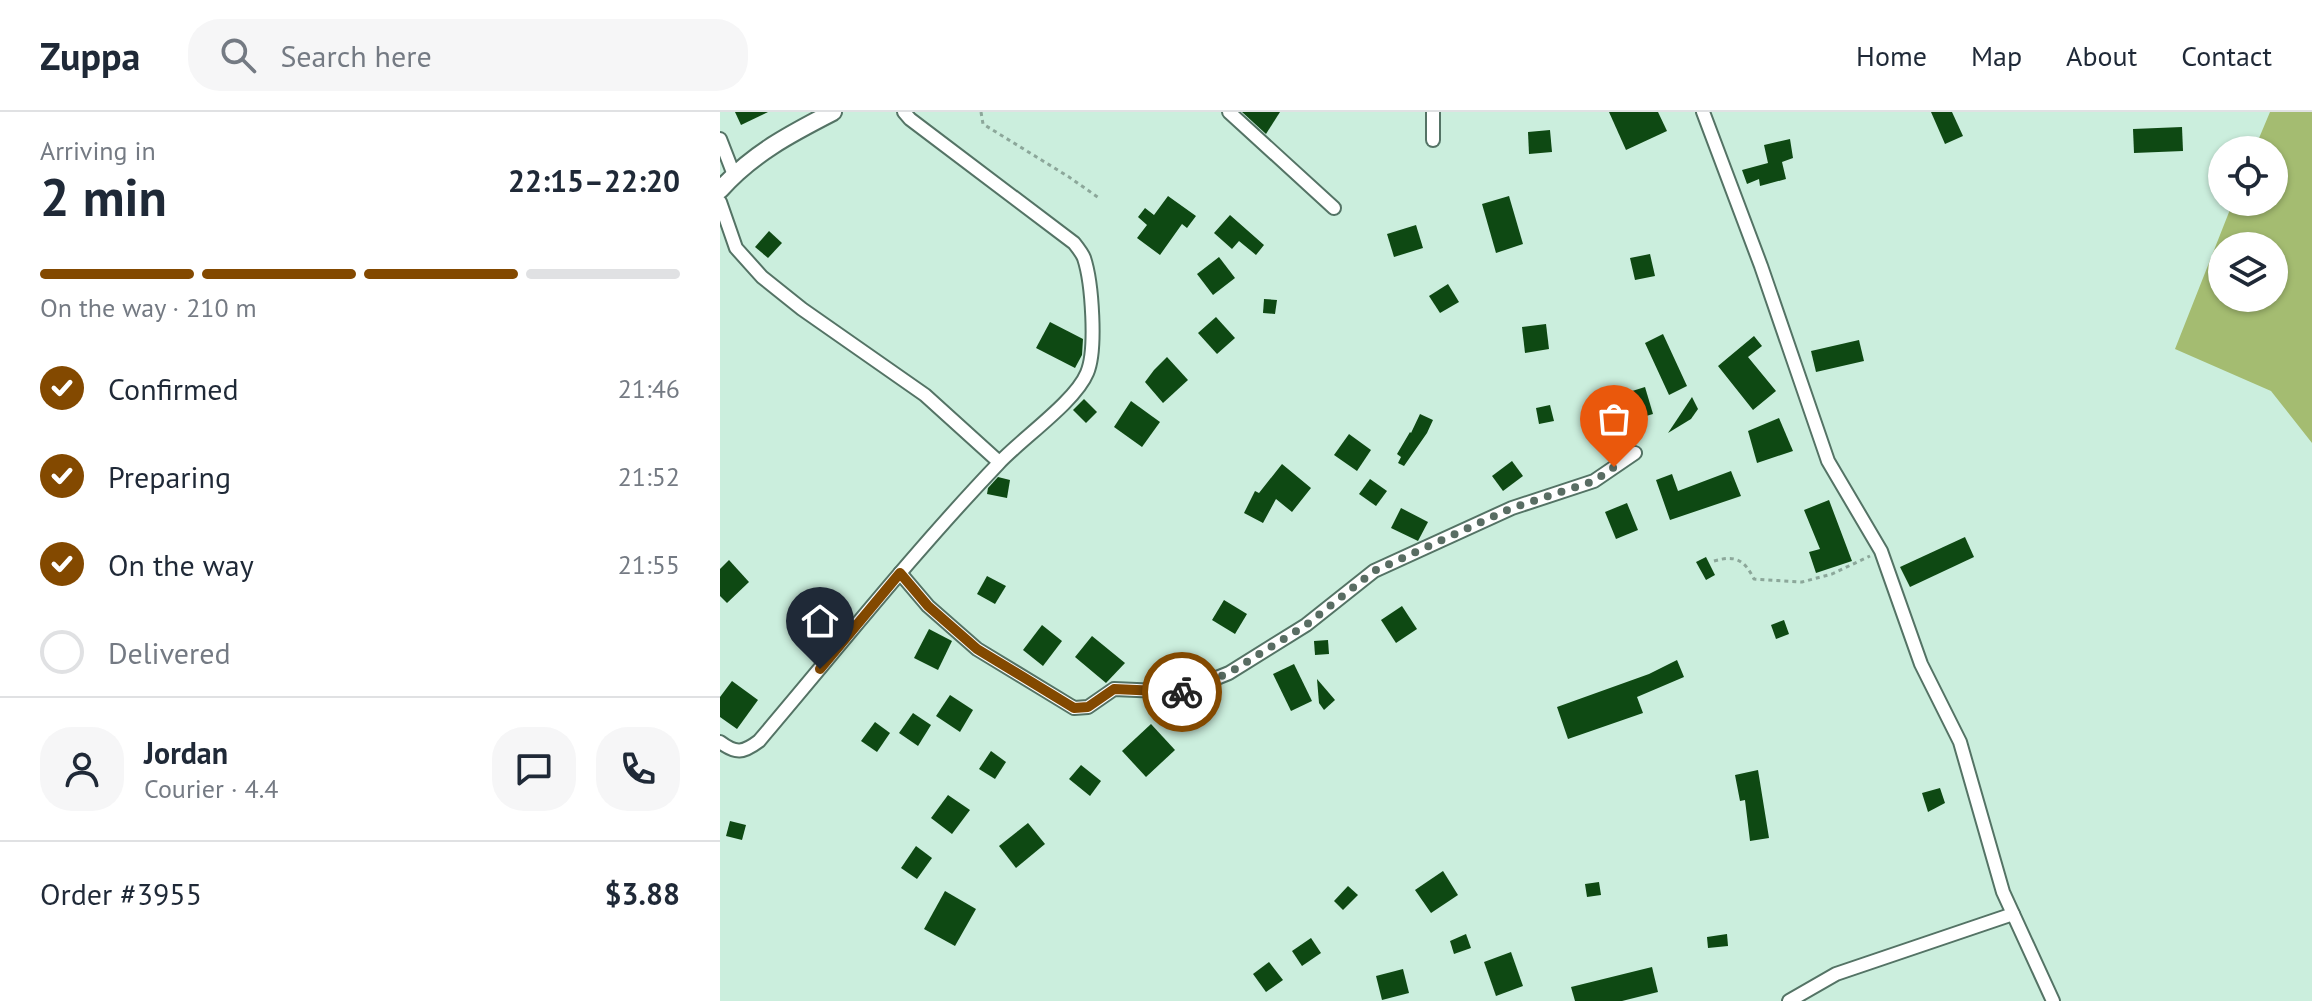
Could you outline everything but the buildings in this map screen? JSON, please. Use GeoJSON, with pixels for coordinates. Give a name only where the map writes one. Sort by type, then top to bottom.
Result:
{"type":"FeatureCollection","features":[{"type":"Feature","properties":{"kind":"street"},"geometry":{"type":"LineString","coordinates":[[727,173],[779,140],[833,112]]}},
{"type":"Feature","properties":{"kind":"street"},"geometry":{"type":"LineString","coordinates":[[720,742],[732,751],[747,750],[759,741],[900,573],[999,462],[1073,394],[1087,374],[1092,354],[1089,282],[1083,256],[1074,243],[904,112]]}},
{"type":"Feature","properties":{"kind":"street"},"geometry":{"type":"LineString","coordinates":[[1229,112],[1334,208]]}},
{"type":"Feature","properties":{"kind":"street"},"geometry":{"type":"LineString","coordinates":[[1433,112],[1433,140]]}},
{"type":"Feature","properties":{"kind":"street"},"geometry":{"type":"LineString","coordinates":[[1703,112],[1828,461],[1881,551],[1921,664],[1960,742],[2003,892],[2053,1001]]}},
{"type":"Feature","properties":{"kind":"street"},"geometry":{"type":"LineString","coordinates":[[720,139],[727,173],[720,190]]}},
{"type":"Feature","properties":{"kind":"street"},"geometry":{"type":"LineString","coordinates":[[720,202],[736,248],[762,277],[802,309],[925,395],[999,462]]}},
{"type":"Feature","properties":{"kind":"street"},"geometry":{"type":"LineString","coordinates":[[900,573],[928,606],[977,649],[1074,708],[1088,707],[1114,689],[1182,692],[1229,673],[1306,625],[1374,571],[1512,508],[1594,481],[1635,453]]}},
{"type":"Feature","properties":{"kind":"street"},"geometry":{"type":"LineString","coordinates":[[1789,1001],[1836,974],[2013,914]]}},
{"type":"Feature","properties":{"kind":"path"},"geometry":{"type":"LineString","coordinates":[[981,112],[983,124],[1099,198]]}},
{"type":"Feature","properties":{"kind":"path"},"geometry":{"type":"LineString","coordinates":[[1714,561],[1728,557],[1738,559],[1754,579],[1802,582],[1832,574],[1881,551]]}},
{"type":"Feature","properties":{"kind":"green space"},"geometry":{"type":"Polygon","coordinates":[[[2270,112],[2312,112],[2312,443],[2271,391],[2175,349],[2208,265],[2208,312],[2288,312],[2288,232],[2221,232],[2227,216],[2288,216],[2288,136],[2260,136],[2270,112]]]}},
{"type":"Feature","properties":{"kind":"way so far"},"geometry":{"type":"LineString","coordinates":[[1182,692],[1229,673],[1306,625],[1374,571],[1512,508],[1594,481],[1614,467]]}},
{"type":"Feature","properties":{"kind":"route"},"geometry":{"type":"LineString","coordinates":[[820,669],[900,573],[928,606],[977,649],[1074,708],[1088,707],[1114,689],[1182,692]]}}]}
